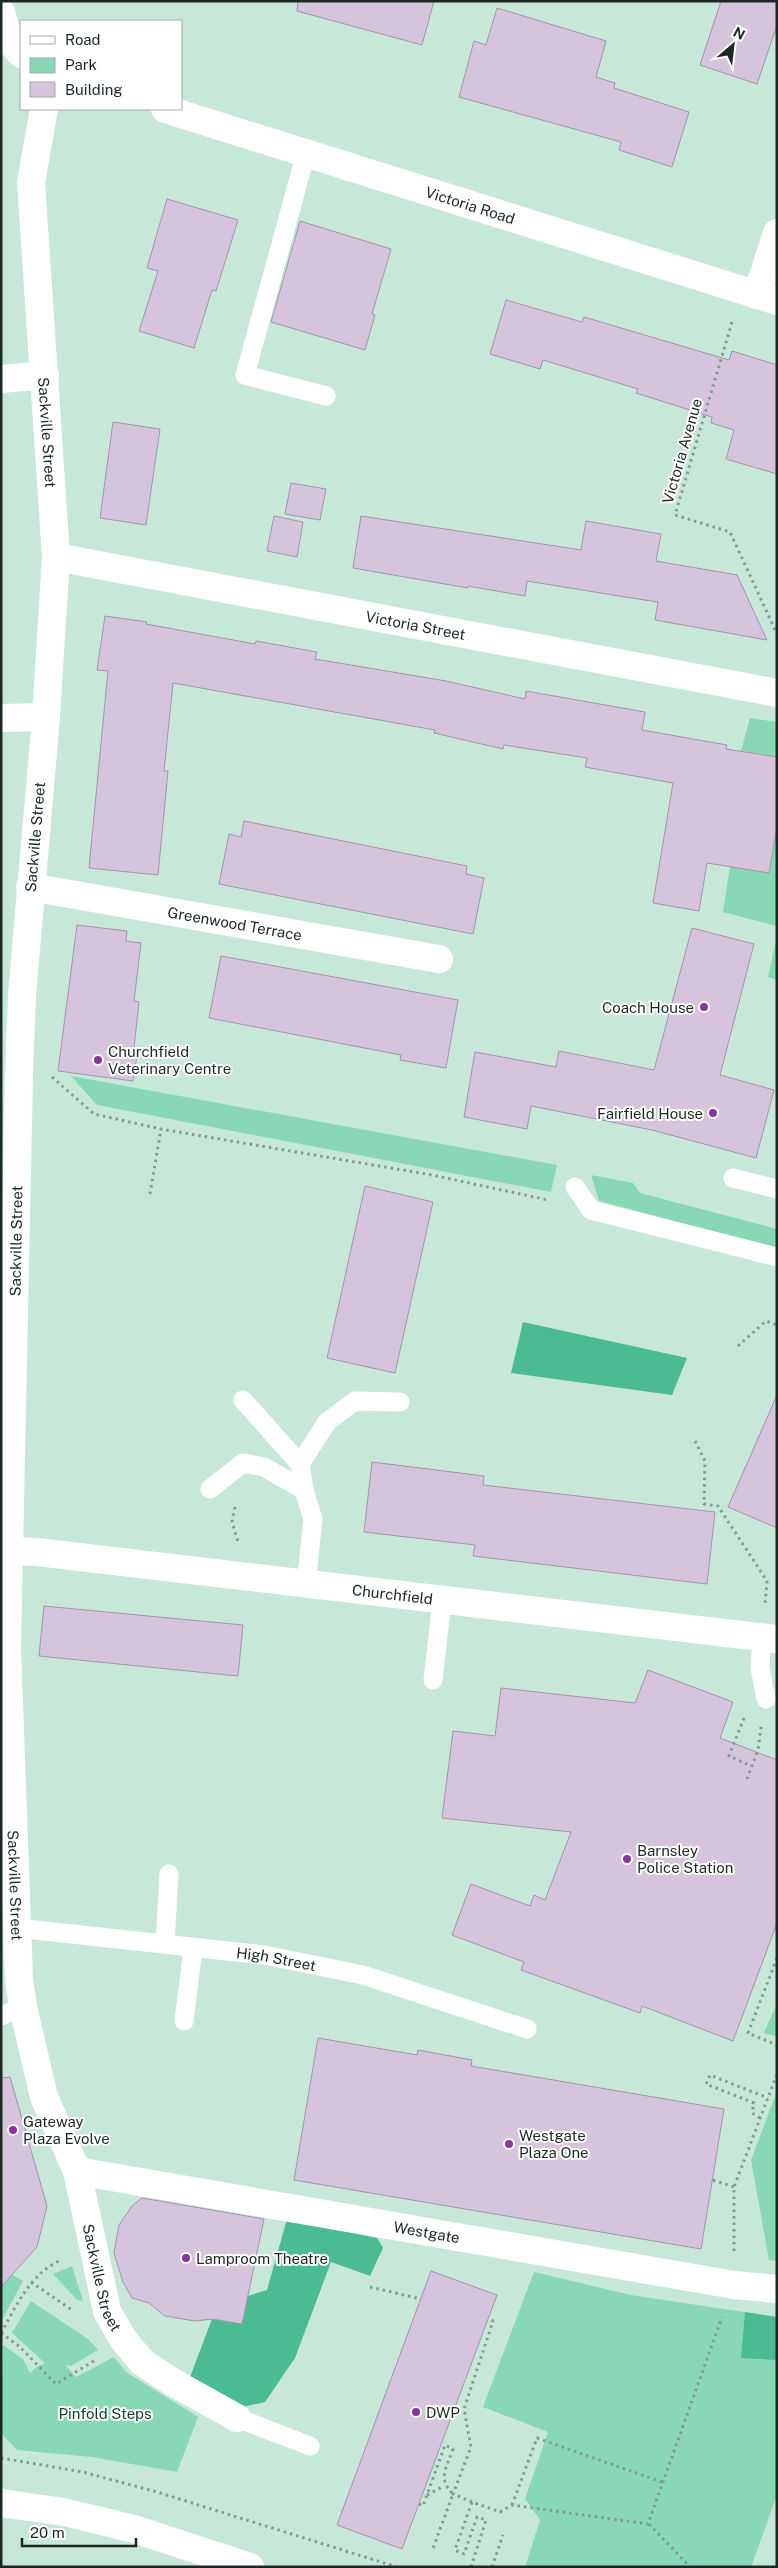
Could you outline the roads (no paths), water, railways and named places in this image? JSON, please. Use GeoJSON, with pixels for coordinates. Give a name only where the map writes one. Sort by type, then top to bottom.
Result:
{"type":"FeatureCollection","features":[{"type":"Feature","properties":{"kind":"street"},"geometry":{"type":"LineString","coordinates":[[1,12],[9,40],[20,53]]}},
{"type":"Feature","properties":{"kind":"street","name":"Sackville Street"},"geometry":{"type":"LineString","coordinates":[[44,110],[31,182],[56,557],[46,717],[13,1062],[10,1140],[6,1433],[9,1551],[7,1788],[17,1928],[12,2011],[44,2097],[77,2171],[107,2311],[123,2339],[142,2362],[166,2378],[237,2418]]}},
{"type":"Feature","properties":{"kind":"street","name":"Victoria Road"},"geometry":{"type":"LineString","coordinates":[[168,110],[758,295]]}},
{"type":"Feature","properties":{"kind":"street"},"geometry":{"type":"LineString","coordinates":[[758,295],[777,233]]}},
{"type":"Feature","properties":{"kind":"street"},"geometry":{"type":"LineString","coordinates":[[1,379],[45,375]]}},
{"type":"Feature","properties":{"kind":"street","name":"Victoria Street"},"geometry":{"type":"LineString","coordinates":[[56,557],[777,694]]}},
{"type":"Feature","properties":{"kind":"street"},"geometry":{"type":"LineString","coordinates":[[1,718],[46,717]]}},
{"type":"Feature","properties":{"kind":"street","name":"Greenwood Terrace"},"geometry":{"type":"LineString","coordinates":[[30,887],[439,959]]}},
{"type":"Feature","properties":{"kind":"street","name":"Churchfield"},"geometry":{"type":"LineString","coordinates":[[9,1551],[37,1552],[769,1638]]}},
{"type":"Feature","properties":{"kind":"street","name":"Westgate"},"geometry":{"type":"LineString","coordinates":[[77,2171],[734,2285],[777,2289]]}},
{"type":"Feature","properties":{"kind":"street"},"geometry":{"type":"LineString","coordinates":[[1,2502],[64,2512],[134,2529],[250,2567]]}},
{"type":"Feature","properties":{"kind":"lane"},"geometry":{"type":"LineString","coordinates":[[306,153],[245,375],[326,396]]}},
{"type":"Feature","properties":{"kind":"lane"},"geometry":{"type":"LineString","coordinates":[[733,1178],[777,1189]]}},
{"type":"Feature","properties":{"kind":"lane"},"geometry":{"type":"LineString","coordinates":[[575,1187],[591,1210],[777,1257]]}},
{"type":"Feature","properties":{"kind":"lane"},"geometry":{"type":"LineString","coordinates":[[243,1400],[300,1464],[304,1490],[313,1519],[306,1584]]}},
{"type":"Feature","properties":{"kind":"lane"},"geometry":{"type":"LineString","coordinates":[[300,1464],[327,1422],[355,1400],[400,1402]]}},
{"type":"Feature","properties":{"kind":"lane"},"geometry":{"type":"LineString","coordinates":[[210,1490],[243,1462],[264,1467],[304,1490]]}},
{"type":"Feature","properties":{"kind":"lane"},"geometry":{"type":"LineString","coordinates":[[432,1680],[442,1601]]}},
{"type":"Feature","properties":{"kind":"lane"},"geometry":{"type":"LineString","coordinates":[[766,1699],[760,1668],[769,1638]]}},
{"type":"Feature","properties":{"kind":"lane"},"geometry":{"type":"LineString","coordinates":[[165,1944],[169,1874]]}},
{"type":"Feature","properties":{"kind":"lane","name":"High Street"},"geometry":{"type":"LineString","coordinates":[[17,1928],[264,1955],[363,1975],[527,2029]]}},
{"type":"Feature","properties":{"kind":"lane"},"geometry":{"type":"LineString","coordinates":[[184,2021],[193,1948]]}},
{"type":"Feature","properties":{"kind":"lane"},"geometry":{"type":"LineString","coordinates":[[237,2418],[310,2446]]}},
{"type":"Feature","properties":{"kind":"place","name":"Coach House"},"geometry":{"type":"Point","coordinates":[704,1007]}},
{"type":"Feature","properties":{"kind":"place","name":"Churchfield Veterinary Centre"},"geometry":{"type":"Point","coordinates":[98,1060]}},
{"type":"Feature","properties":{"kind":"place","name":"Fairfield House"},"geometry":{"type":"Point","coordinates":[713,1113]}},
{"type":"Feature","properties":{"kind":"place","name":"Barnsley Police Station"},"geometry":{"type":"Point","coordinates":[627,1859]}},
{"type":"Feature","properties":{"kind":"place","name":"Gateway Plaza Evolve"},"geometry":{"type":"Point","coordinates":[13,2130]}},
{"type":"Feature","properties":{"kind":"place","name":"Westgate Plaza One"},"geometry":{"type":"Point","coordinates":[509,2144]}},
{"type":"Feature","properties":{"kind":"place","name":"Lamproom Theatre"},"geometry":{"type":"Point","coordinates":[186,2258]}},
{"type":"Feature","properties":{"kind":"place","name":"DWP"},"geometry":{"type":"Point","coordinates":[416,2412]}},
{"type":"Feature","properties":{"kind":"park label","name":"Pinfold Steps"},"geometry":{"type":"Point","coordinates":[105,2413]}}]}
